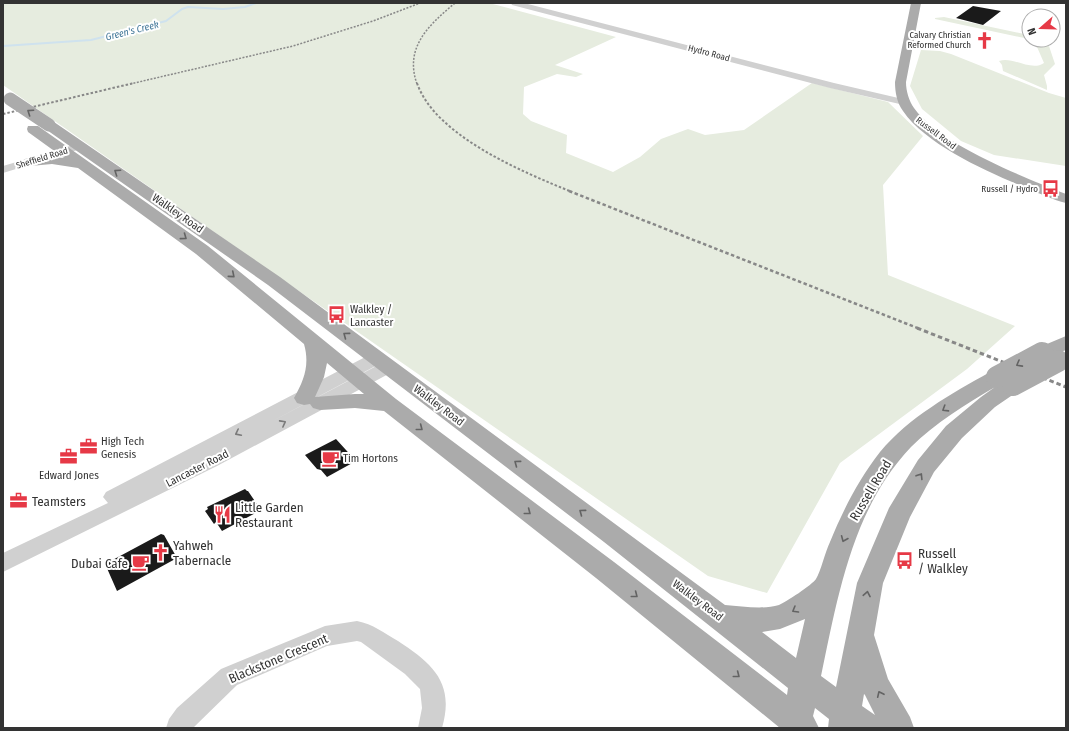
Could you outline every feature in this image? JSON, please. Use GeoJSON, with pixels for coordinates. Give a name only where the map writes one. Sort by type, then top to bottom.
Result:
{"type":"FeatureCollection","features":[{"type":"Feature","properties":{"kind":"main road","name":"Russell Road"},"geometry":{"type":"LineString","coordinates":[[916,3],[902,71],[901,93],[904,102],[914,116],[925,126],[957,149],[998,170],[1066,199]]}},
{"type":"Feature","properties":{"kind":"main road","name":"Walkley Road"},"geometry":{"type":"LineString","coordinates":[[5,100],[40,129],[62,150],[202,250],[313,342],[357,376],[389,404],[605,570],[799,726]]}},
{"type":"Feature","properties":{"kind":"main road","name":"Walkley Road"},"geometry":{"type":"LineString","coordinates":[[40,129],[78,145],[274,281],[721,617],[804,682],[851,723]]}},
{"type":"Feature","properties":{"kind":"main road"},"geometry":{"type":"LineString","coordinates":[[24,161],[37,146],[40,129]]}},
{"type":"Feature","properties":{"kind":"main road"},"geometry":{"type":"LineString","coordinates":[[24,161],[52,160],[83,165]]}},
{"type":"Feature","properties":{"kind":"main road"},"geometry":{"type":"LineString","coordinates":[[313,342],[317,355],[318,367],[313,381],[312,401],[355,401],[389,404]]}},
{"type":"Feature","properties":{"kind":"main road","name":"Russell Road"},"geometry":{"type":"LineString","coordinates":[[799,726],[804,682],[826,586],[850,525],[870,487],[890,456],[912,433],[937,414],[1056,357],[1066,342]]}},
{"type":"Feature","properties":{"kind":"main road","name":"Russell Road"},"geometry":{"type":"LineString","coordinates":[[851,723],[860,632],[870,583],[898,515],[926,466],[954,432],[988,402],[1005,381]]}},
{"type":"Feature","properties":{"kind":"main road"},"geometry":{"type":"LineString","coordinates":[[721,617],[758,619],[780,617],[802,606],[826,586]]}},
{"type":"Feature","properties":{"kind":"main road"},"geometry":{"type":"LineString","coordinates":[[860,632],[875,685],[899,728]]}},
{"type":"Feature","properties":{"kind":"street","name":"Hydro Road"},"geometry":{"type":"LineString","coordinates":[[515,3],[833,86],[904,102]]}},
{"type":"Feature","properties":{"kind":"street","name":"Sheffield Road"},"geometry":{"type":"LineString","coordinates":[[3,166],[78,145]]}},
{"type":"Feature","properties":{"kind":"street","name":"Sheffield Road"},"geometry":{"type":"LineString","coordinates":[[3,170],[24,161]]}},
{"type":"Feature","properties":{"kind":"street","name":"Lancaster Road"},"geometry":{"type":"LineString","coordinates":[[3,557],[78,521],[211,461],[312,401],[383,362]]}},
{"type":"Feature","properties":{"kind":"street","name":"Lancaster Road"},"geometry":{"type":"LineString","coordinates":[[3,563],[78,521]]}},
{"type":"Feature","properties":{"kind":"street","name":"Blackstone Crescent"},"geometry":{"type":"LineString","coordinates":[[178,728],[186,717],[229,677],[325,636],[357,631],[366,633],[423,673],[432,687],[434,708],[430,728]]}},
{"type":"Feature","properties":{"kind":"shaded area"},"geometry":{"type":"Polygon","coordinates":[[[3,3],[489,3],[616,37],[555,65],[583,74],[576,77],[557,74],[524,87],[523,114],[531,121],[567,135],[566,153],[613,172],[640,157],[661,139],[688,129],[705,135],[744,130],[812,83],[888,102],[923,136],[883,185],[888,275],[1015,326],[967,369],[840,463],[767,593],[708,576],[3,85],[3,3]]]}},
{"type":"Feature","properties":{"kind":"shaded area"},"geometry":{"type":"Polygon","coordinates":[[[944,17],[1021,33],[1021,37],[935,19],[944,17]]]}},
{"type":"Feature","properties":{"kind":"shaded area"},"geometry":{"type":"Polygon","coordinates":[[[1037,48],[1050,48],[1055,64],[1044,75],[1047,90],[1003,71],[1002,65],[999,61],[1010,60],[1033,66],[1044,63],[1037,48]]]}},
{"type":"Feature","properties":{"kind":"shaded area"},"geometry":{"type":"Polygon","coordinates":[[[921,50],[940,51],[951,54],[1049,93],[1066,98],[1066,166],[994,155],[961,141],[922,109],[910,86],[921,50]]]}},
{"type":"Feature","properties":{"kind":"building"},"geometry":{"type":"Polygon","coordinates":[[[973,6],[1001,11],[983,25],[956,18],[973,6]]]}},
{"type":"Feature","properties":{"kind":"building","name":"Tim Hortons"},"geometry":{"type":"Polygon","coordinates":[[[336,439],[356,461],[327,477],[321,470],[317,469],[305,455],[336,439]]]}},
{"type":"Feature","properties":{"kind":"building"},"geometry":{"type":"Polygon","coordinates":[[[245,489],[261,510],[222,531],[216,522],[214,524],[205,511],[208,509],[207,507],[245,489]]]}},
{"type":"Feature","properties":{"kind":"building"},"geometry":{"type":"Polygon","coordinates":[[[161,534],[164,535],[177,558],[117,591],[106,566],[108,564],[107,563],[161,534]]]}},
{"type":"Feature","properties":{"kind":"waterway","name":"Green's Creek"},"geometry":{"type":"LineString","coordinates":[[3,46],[91,40],[166,21],[182,9],[188,7],[223,9],[245,7],[256,3]]}},
{"type":"Feature","properties":{"kind":"railway"},"geometry":{"type":"LineString","coordinates":[[130,84],[293,46],[373,21],[420,3]]}},
{"type":"Feature","properties":{"kind":"railway"},"geometry":{"type":"LineString","coordinates":[[417,84],[414,71],[416,48],[428,29],[455,3]]}},
{"type":"Feature","properties":{"kind":"railway"},"geometry":{"type":"LineString","coordinates":[[3,114],[134,83]]}},
{"type":"Feature","properties":{"kind":"railway"},"geometry":{"type":"LineString","coordinates":[[417,83],[427,102],[442,120],[461,136],[506,163],[572,192]]}},
{"type":"Feature","properties":{"kind":"railway"},"geometry":{"type":"LineString","coordinates":[[569,191],[920,329]]}},
{"type":"Feature","properties":{"kind":"railway"},"geometry":{"type":"LineString","coordinates":[[917,328],[1066,387]]}},
{"type":"Feature","properties":{"kind":"place","name":"Calvary Christian Reformed Church"},"geometry":{"type":"Point","coordinates":[984,40]}},
{"type":"Feature","properties":{"kind":"place","name":"Russell / Hydro"},"geometry":{"type":"Point","coordinates":[1051,189]}},
{"type":"Feature","properties":{"kind":"place","name":"Walkley / Lancaster"},"geometry":{"type":"Point","coordinates":[337,315]}},
{"type":"Feature","properties":{"kind":"place","name":"High Tech Genesis"},"geometry":{"type":"Point","coordinates":[88,447]}},
{"type":"Feature","properties":{"kind":"place","name":"Edward Jones"},"geometry":{"type":"Point","coordinates":[69,457]}},
{"type":"Feature","properties":{"kind":"place","name":"Tim Hortons"},"geometry":{"type":"Point","coordinates":[330,458]}},
{"type":"Feature","properties":{"kind":"place","name":"Teamsters"},"geometry":{"type":"Point","coordinates":[19,501]}},
{"type":"Feature","properties":{"kind":"place","name":"Little Garden Restaurant"},"geometry":{"type":"Point","coordinates":[222,514]}},
{"type":"Feature","properties":{"kind":"place","name":"Yahweh Tabernacle"},"geometry":{"type":"Point","coordinates":[160,552]}},
{"type":"Feature","properties":{"kind":"place","name":"Russell / Walkley"},"geometry":{"type":"Point","coordinates":[905,560]}},
{"type":"Feature","properties":{"kind":"place","name":"Dubai Cafe"},"geometry":{"type":"Point","coordinates":[141,563]}}]}
